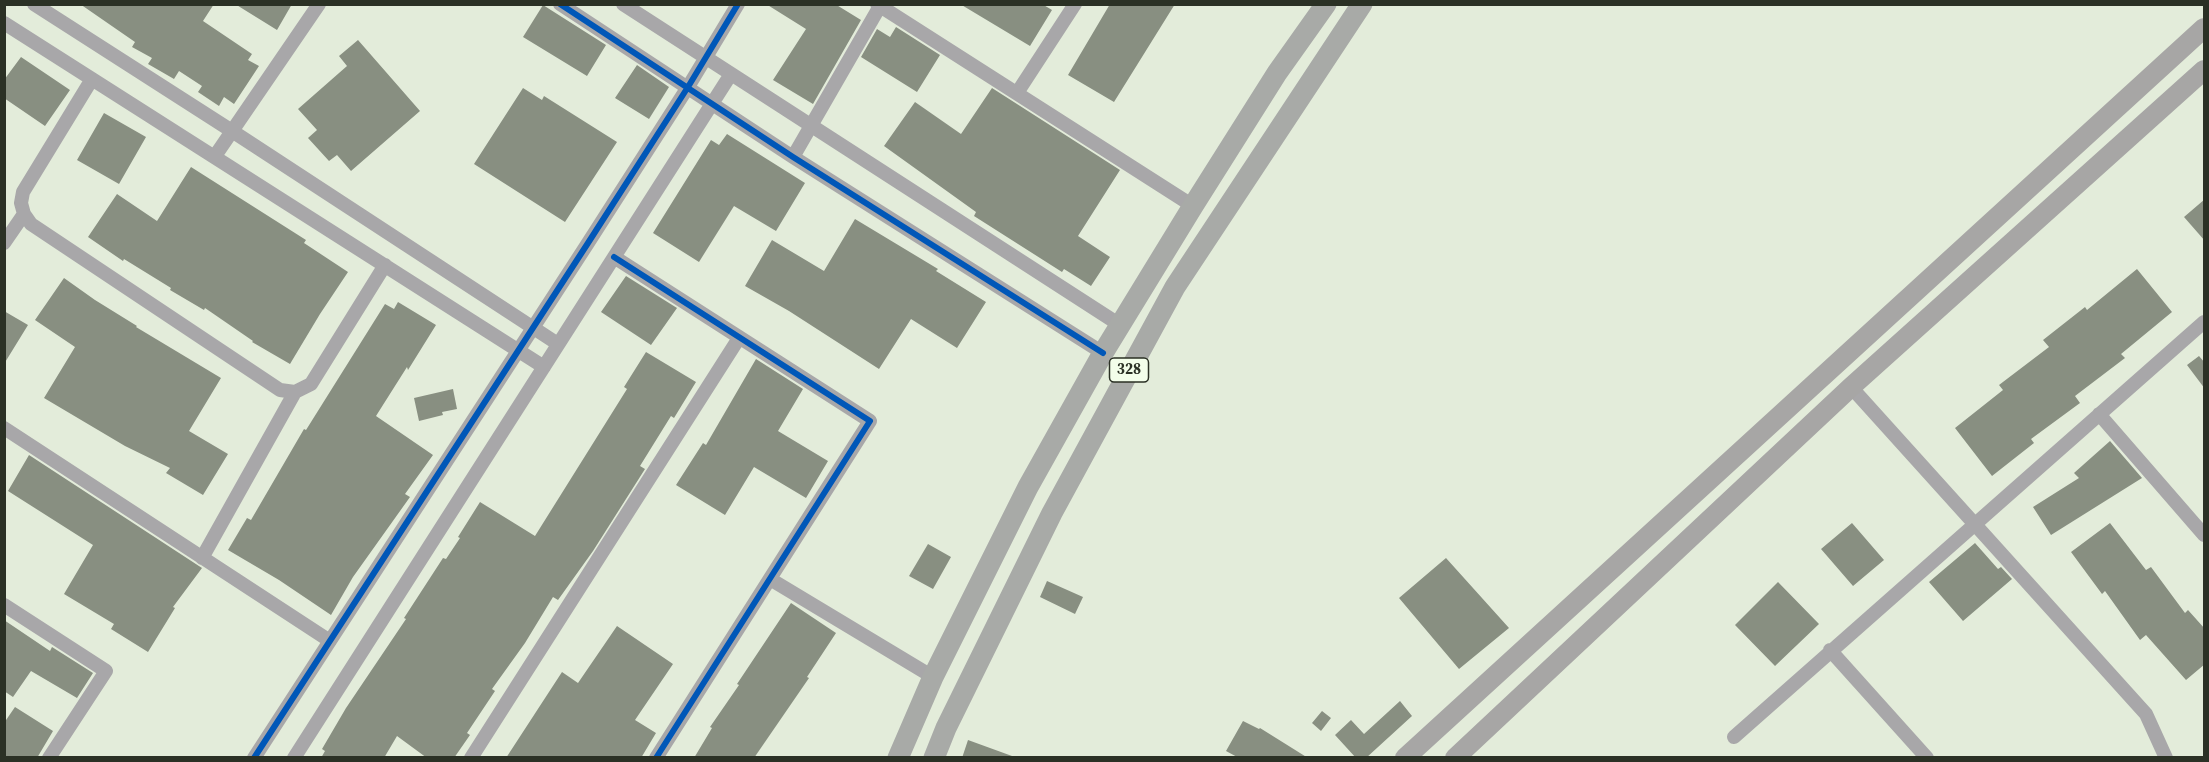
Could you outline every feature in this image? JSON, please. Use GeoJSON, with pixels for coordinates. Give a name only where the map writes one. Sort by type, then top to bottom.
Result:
{"type":"FeatureCollection","features":[{"type":"Feature","properties":{"kind":"main road"},"geometry":{"type":"LineString","coordinates":[[898,758],[933,677],[1028,487],[1103,353],[1277,73],[1326,4]]}},
{"type":"Feature","properties":{"kind":"main road","name":"328"},"geometry":{"type":"LineString","coordinates":[[934,758],[946,728],[1052,513],[1175,287],[1362,4]]}},
{"type":"Feature","properties":{"kind":"main road"},"geometry":{"type":"LineString","coordinates":[[1405,758],[2202,31]]}},
{"type":"Feature","properties":{"kind":"main road"},"geometry":{"type":"LineString","coordinates":[[1455,758],[1851,387],[2205,70]]}},
{"type":"Feature","properties":{"kind":"street"},"geometry":{"type":"LineString","coordinates":[[34,4],[558,344]]}},
{"type":"Feature","properties":{"kind":"street"},"geometry":{"type":"LineString","coordinates":[[215,156],[319,4]]}},
{"type":"Feature","properties":{"kind":"street"},"geometry":{"type":"LineString","coordinates":[[560,4],[793,156],[1103,353]]}},
{"type":"Feature","properties":{"kind":"street"},"geometry":{"type":"LineString","coordinates":[[623,4],[1120,325]]}},
{"type":"Feature","properties":{"kind":"street"},"geometry":{"type":"LineString","coordinates":[[254,758],[534,327],[688,87],[738,4]]}},
{"type":"Feature","properties":{"kind":"street"},"geometry":{"type":"LineString","coordinates":[[1017,93],[1076,4]]}},
{"type":"Feature","properties":{"kind":"street"},"geometry":{"type":"LineString","coordinates":[[793,156],[886,7],[1193,206]]}},
{"type":"Feature","properties":{"kind":"street"},"geometry":{"type":"LineString","coordinates":[[4,23],[544,367]]}},
{"type":"Feature","properties":{"kind":"street"},"geometry":{"type":"LineString","coordinates":[[294,758],[731,74]]}},
{"type":"Feature","properties":{"kind":"street"},"geometry":{"type":"LineString","coordinates":[[92,78],[23,192],[21,203],[24,214],[31,224],[280,390],[295,393]]}},
{"type":"Feature","properties":{"kind":"street"},"geometry":{"type":"LineString","coordinates":[[4,243],[24,214]]}},
{"type":"Feature","properties":{"kind":"street"},"geometry":{"type":"LineString","coordinates":[[614,257],[870,421],[656,758]]}},
{"type":"Feature","properties":{"kind":"street"},"geometry":{"type":"LineString","coordinates":[[202,558],[295,393],[311,384],[385,265]]}},
{"type":"Feature","properties":{"kind":"street"},"geometry":{"type":"LineString","coordinates":[[1734,737],[1830,650],[2205,322]]}},
{"type":"Feature","properties":{"kind":"street"},"geometry":{"type":"LineString","coordinates":[[471,758],[739,338]]}},
{"type":"Feature","properties":{"kind":"street"},"geometry":{"type":"LineString","coordinates":[[1851,387],[2146,714],[2166,758]]}},
{"type":"Feature","properties":{"kind":"street"},"geometry":{"type":"LineString","coordinates":[[2099,414],[2205,535]]}},
{"type":"Feature","properties":{"kind":"street"},"geometry":{"type":"LineString","coordinates":[[4,428],[330,641]]}},
{"type":"Feature","properties":{"kind":"street"},"geometry":{"type":"LineString","coordinates":[[770,579],[933,677]]}},
{"type":"Feature","properties":{"kind":"street"},"geometry":{"type":"LineString","coordinates":[[4,605],[106,671],[49,758]]}},
{"type":"Feature","properties":{"kind":"street"},"geometry":{"type":"LineString","coordinates":[[1830,650],[1927,758]]}},
{"type":"Feature","properties":{"kind":"building"},"geometry":{"type":"Polygon","coordinates":[[[80,4],[214,4],[203,21],[252,54],[248,60],[259,66],[234,104],[224,97],[219,106],[198,92],[202,86],[179,71],[174,79],[148,64],[152,58],[132,47],[135,42],[80,4]]]}},
{"type":"Feature","properties":{"kind":"building"},"geometry":{"type":"Polygon","coordinates":[[[235,4],[292,4],[277,30],[235,4]]]}},
{"type":"Feature","properties":{"kind":"building"},"geometry":{"type":"Polygon","coordinates":[[[766,4],[835,4],[861,20],[813,104],[773,80],[806,29],[766,4]]]}},
{"type":"Feature","properties":{"kind":"building"},"geometry":{"type":"Polygon","coordinates":[[[960,4],[1042,4],[1052,10],[1030,46],[960,4]]]}},
{"type":"Feature","properties":{"kind":"building"},"geometry":{"type":"Polygon","coordinates":[[[1110,4],[1175,4],[1114,102],[1068,75],[1110,4]]]}},
{"type":"Feature","properties":{"kind":"building"},"geometry":{"type":"Polygon","coordinates":[[[543,5],[606,45],[587,76],[523,37],[543,5]]]}},
{"type":"Feature","properties":{"kind":"building"},"geometry":{"type":"Polygon","coordinates":[[[896,27],[940,55],[917,92],[861,57],[877,29],[890,37],[896,27]]]}},
{"type":"Feature","properties":{"kind":"building"},"geometry":{"type":"Polygon","coordinates":[[[358,40],[420,111],[351,171],[337,155],[329,161],[308,138],[317,130],[298,109],[347,66],[339,56],[358,40]]]}},
{"type":"Feature","properties":{"kind":"building"},"geometry":{"type":"Polygon","coordinates":[[[21,57],[70,90],[45,126],[4,98],[4,80],[21,57]]]}},
{"type":"Feature","properties":{"kind":"building"},"geometry":{"type":"Polygon","coordinates":[[[637,65],[669,87],[649,119],[615,98],[637,65]]]}},
{"type":"Feature","properties":{"kind":"building"},"geometry":{"type":"Polygon","coordinates":[[[523,88],[542,100],[544,96],[617,142],[565,222],[474,164],[523,88]]]}},
{"type":"Feature","properties":{"kind":"building"},"geometry":{"type":"Polygon","coordinates":[[[992,88],[1120,170],[1078,236],[1110,257],[1091,286],[1064,269],[1062,272],[974,216],[976,212],[884,146],[915,102],[961,134],[992,88]]]}},
{"type":"Feature","properties":{"kind":"building"},"geometry":{"type":"Polygon","coordinates":[[[104,113],[146,137],[119,184],[77,160],[104,113]]]}},
{"type":"Feature","properties":{"kind":"building"},"geometry":{"type":"Polygon","coordinates":[[[727,134],[805,183],[776,231],[734,206],[699,262],[653,233],[711,140],[719,145],[727,134]]]}},
{"type":"Feature","properties":{"kind":"building"},"geometry":{"type":"Polygon","coordinates":[[[191,167],[306,240],[304,243],[348,272],[290,364],[252,342],[205,308],[204,310],[170,290],[171,288],[124,259],[123,261],[88,237],[117,194],[157,221],[191,167]]]}},
{"type":"Feature","properties":{"kind":"building"},"geometry":{"type":"Polygon","coordinates":[[[2205,199],[2205,241],[2184,217],[2205,199]]]}},
{"type":"Feature","properties":{"kind":"building"},"geometry":{"type":"Polygon","coordinates":[[[855,219],[938,269],[936,271],[986,302],[957,348],[911,319],[879,369],[789,311],[745,286],[772,240],[824,271],[855,219]]]}},
{"type":"Feature","properties":{"kind":"building"},"geometry":{"type":"Polygon","coordinates":[[[2137,269],[2172,312],[2121,354],[2125,358],[2075,396],[2080,403],[2031,439],[2034,443],[1992,476],[1955,428],[2003,390],[1999,385],[2049,347],[2043,340],[2085,307],[2087,310],[2137,269]]]}},
{"type":"Feature","properties":{"kind":"building"},"geometry":{"type":"Polygon","coordinates":[[[626,276],[677,308],[651,345],[601,312],[626,276]]]}},
{"type":"Feature","properties":{"kind":"building"},"geometry":{"type":"Polygon","coordinates":[[[64,278],[136,327],[221,378],[189,431],[228,454],[203,495],[166,473],[170,468],[125,446],[44,398],[75,347],[35,320],[64,278]]]}},
{"type":"Feature","properties":{"kind":"building"},"geometry":{"type":"Polygon","coordinates":[[[398,302],[436,325],[376,416],[433,455],[405,494],[410,497],[353,577],[331,615],[279,580],[228,550],[247,518],[251,520],[304,429],[306,430],[385,304],[394,309],[398,302]]]}},
{"type":"Feature","properties":{"kind":"building"},"geometry":{"type":"Polygon","coordinates":[[[4,311],[28,325],[4,364],[4,311]]]}},
{"type":"Feature","properties":{"kind":"building"},"geometry":{"type":"Polygon","coordinates":[[[646,352],[696,382],[674,418],[671,416],[640,466],[645,469],[593,551],[558,600],[553,597],[525,643],[492,689],[495,691],[467,733],[470,735],[454,758],[427,758],[397,736],[384,758],[321,758],[325,751],[322,749],[346,708],[406,619],[404,618],[443,558],[446,559],[460,538],[458,537],[480,502],[535,536],[627,389],[624,387],[646,352]]]}},
{"type":"Feature","properties":{"kind":"building"},"geometry":{"type":"Polygon","coordinates":[[[2199,356],[2205,363],[2205,389],[2187,365],[2199,356]]]}},
{"type":"Feature","properties":{"kind":"building"},"geometry":{"type":"Polygon","coordinates":[[[756,359],[803,389],[778,431],[828,461],[806,498],[754,467],[725,515],[676,485],[703,443],[706,445],[756,359]]]}},
{"type":"Feature","properties":{"kind":"building"},"geometry":{"type":"Polygon","coordinates":[[[453,389],[457,409],[419,421],[414,398],[453,389]]]}},
{"type":"Feature","properties":{"kind":"building"},"geometry":{"type":"Polygon","coordinates":[[[2110,441],[2142,478],[2051,535],[2033,507],[2079,478],[2074,473],[2110,441]]]}},
{"type":"Feature","properties":{"kind":"building"},"geometry":{"type":"Polygon","coordinates":[[[29,455],[202,568],[173,607],[175,608],[148,652],[111,629],[114,624],[64,594],[93,545],[8,491],[29,455]]]}},
{"type":"Feature","properties":{"kind":"building"},"geometry":{"type":"Polygon","coordinates":[[[1852,523],[1884,560],[1853,586],[1821,549],[1852,523]]]}},
{"type":"Feature","properties":{"kind":"building"},"geometry":{"type":"Polygon","coordinates":[[[2110,523],[2146,570],[2151,567],[2185,613],[2188,610],[2205,629],[2205,664],[2186,680],[2146,635],[2140,640],[2105,591],[2102,594],[2071,552],[2110,523]]]}},
{"type":"Feature","properties":{"kind":"building"},"geometry":{"type":"Polygon","coordinates":[[[1975,543],[1998,569],[2001,567],[2012,579],[1963,621],[1929,582],[1975,543]]]}},
{"type":"Feature","properties":{"kind":"building"},"geometry":{"type":"Polygon","coordinates":[[[928,544],[951,557],[933,589],[909,576],[928,544]]]}},
{"type":"Feature","properties":{"kind":"building"},"geometry":{"type":"Polygon","coordinates":[[[1446,558],[1509,628],[1459,669],[1399,598],[1446,558]]]}},
{"type":"Feature","properties":{"kind":"building"},"geometry":{"type":"Polygon","coordinates":[[[1047,581],[1083,597],[1075,614],[1040,597],[1047,581]]]}},
{"type":"Feature","properties":{"kind":"building"},"geometry":{"type":"Polygon","coordinates":[[[1778,582],[1819,624],[1775,666],[1735,625],[1778,582]]]}},
{"type":"Feature","properties":{"kind":"building"},"geometry":{"type":"Polygon","coordinates":[[[791,603],[836,633],[807,677],[809,678],[754,758],[694,758],[712,728],[710,727],[791,603]]]}},
{"type":"Feature","properties":{"kind":"building"},"geometry":{"type":"Polygon","coordinates":[[[4,620],[50,651],[52,647],[93,673],[77,698],[31,671],[13,697],[4,691],[4,620]]]}},
{"type":"Feature","properties":{"kind":"building"},"geometry":{"type":"Polygon","coordinates":[[[617,626],[673,664],[635,720],[656,733],[641,758],[506,758],[562,672],[578,683],[617,626]]]}},
{"type":"Feature","properties":{"kind":"building"},"geometry":{"type":"Polygon","coordinates":[[[1400,701],[1412,716],[1366,758],[1356,758],[1335,735],[1351,720],[1364,734],[1400,701]]]}},
{"type":"Feature","properties":{"kind":"building"},"geometry":{"type":"Polygon","coordinates":[[[15,707],[53,731],[37,758],[4,758],[4,723],[15,707]]]}},
{"type":"Feature","properties":{"kind":"building"},"geometry":{"type":"Polygon","coordinates":[[[1322,711],[1331,718],[1321,731],[1312,723],[1322,711]]]}},
{"type":"Feature","properties":{"kind":"building"},"geometry":{"type":"Polygon","coordinates":[[[1243,721],[1260,728],[1308,758],[1239,758],[1226,751],[1243,721]]]}},
{"type":"Feature","properties":{"kind":"building"},"geometry":{"type":"Polygon","coordinates":[[[968,740],[1012,756],[1011,758],[962,758],[968,740]]]}},
{"type":"Feature","properties":{"kind":"cycle path"},"geometry":{"type":"LineString","coordinates":[[560,4],[793,157],[1103,353]]}},
{"type":"Feature","properties":{"kind":"cycle path"},"geometry":{"type":"LineString","coordinates":[[254,758],[588,243],[738,4]]}},
{"type":"Feature","properties":{"kind":"cycle path"},"geometry":{"type":"LineString","coordinates":[[614,257],[870,421],[656,758]]}}]}
